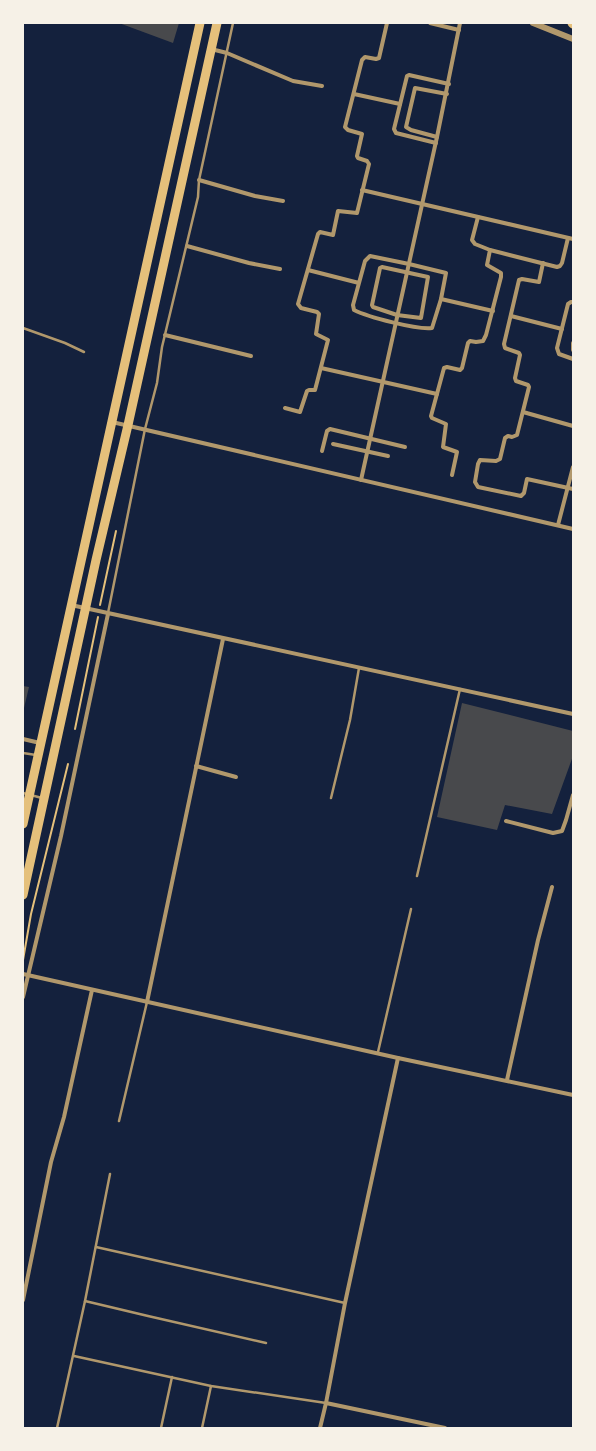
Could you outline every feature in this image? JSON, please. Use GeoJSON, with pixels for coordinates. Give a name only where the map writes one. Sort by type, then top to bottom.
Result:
{"type":"FeatureCollection","features":[{"type":"Feature","properties":{"kind":"highway"},"geometry":{"type":"LineString","coordinates":[[23,824],[26,794],[41,743],[200,23]]}},
{"type":"Feature","properties":{"kind":"highway"},"geometry":{"type":"LineString","coordinates":[[23,895],[85,608],[128,425],[217,23]]}},
{"type":"Feature","properties":{"kind":"street"},"geometry":{"type":"LineString","coordinates":[[285,408],[300,412],[307,391],[316,390],[328,340],[316,334],[319,314],[317,312],[301,308],[298,304],[318,234],[320,232],[333,235],[338,211],[357,213],[369,164],[367,161],[358,158],[357,156],[362,134],[348,130],[345,126],[363,58],[366,57],[376,60],[379,58],[387,23]]}},
{"type":"Feature","properties":{"kind":"street"},"geometry":{"type":"LineString","coordinates":[[430,23],[459,30]]}},
{"type":"Feature","properties":{"kind":"street"},"geometry":{"type":"LineString","coordinates":[[361,480],[447,94],[460,23]]}},
{"type":"Feature","properties":{"kind":"street"},"geometry":{"type":"LineString","coordinates":[[533,23],[573,39]]}},
{"type":"Feature","properties":{"kind":"street"},"geometry":{"type":"LineString","coordinates":[[211,49],[227,53],[293,81],[322,86]]}},
{"type":"Feature","properties":{"kind":"street"},"geometry":{"type":"LineString","coordinates":[[436,143],[396,133],[394,129],[406,76],[409,75],[449,84]]}},
{"type":"Feature","properties":{"kind":"street"},"geometry":{"type":"LineString","coordinates":[[437,137],[411,130],[406,127],[415,88],[447,94]]}},
{"type":"Feature","properties":{"kind":"street"},"geometry":{"type":"LineString","coordinates":[[354,94],[400,104]]}},
{"type":"Feature","properties":{"kind":"street"},"geometry":{"type":"LineString","coordinates":[[200,180],[255,196],[283,202]]}},
{"type":"Feature","properties":{"kind":"street"},"geometry":{"type":"LineString","coordinates":[[362,190],[478,217],[571,239],[562,263],[557,267],[543,264],[490,250],[475,244],[472,240],[478,217]]}},
{"type":"Feature","properties":{"kind":"street"},"geometry":{"type":"LineString","coordinates":[[187,246],[249,263],[280,269]]}},
{"type":"Feature","properties":{"kind":"street"},"geometry":{"type":"LineString","coordinates":[[452,475],[457,452],[443,447],[442,444],[446,431],[446,424],[432,418],[444,368],[447,367],[460,370],[462,368],[468,343],[470,341],[483,341],[486,335],[501,277],[501,273],[488,265],[490,250]]}},
{"type":"Feature","properties":{"kind":"street"},"geometry":{"type":"LineString","coordinates":[[370,256],[446,273],[441,299],[432,328],[419,328],[354,310],[353,305],[359,283],[364,261],[370,256]]}},
{"type":"Feature","properties":{"kind":"street"},"geometry":{"type":"LineString","coordinates":[[543,264],[539,282],[522,279],[519,280],[504,344],[505,348],[519,353],[520,355],[515,378],[516,381],[528,385],[529,387],[517,435],[508,436],[505,438],[500,459],[496,461],[480,460],[475,482],[478,487],[521,496],[524,493],[527,479],[573,489]]}},
{"type":"Feature","properties":{"kind":"street"},"geometry":{"type":"LineString","coordinates":[[382,267],[407,272],[428,277],[421,317],[419,319],[397,315],[375,308],[372,305],[380,268],[382,267]]}},
{"type":"Feature","properties":{"kind":"street"},"geometry":{"type":"LineString","coordinates":[[308,270],[359,283]]}},
{"type":"Feature","properties":{"kind":"street"},"geometry":{"type":"LineString","coordinates":[[441,299],[493,311]]}},
{"type":"Feature","properties":{"kind":"street"},"geometry":{"type":"LineString","coordinates":[[573,302],[568,304],[557,352],[573,359]]}},
{"type":"Feature","properties":{"kind":"street"},"geometry":{"type":"LineString","coordinates":[[511,316],[562,329]]}},
{"type":"Feature","properties":{"kind":"street"},"geometry":{"type":"LineString","coordinates":[[165,335],[251,356]]}},
{"type":"Feature","properties":{"kind":"street"},"geometry":{"type":"LineString","coordinates":[[573,344],[573,350]]}},
{"type":"Feature","properties":{"kind":"street"},"geometry":{"type":"LineString","coordinates":[[321,368],[437,394]]}},
{"type":"Feature","properties":{"kind":"street"},"geometry":{"type":"LineString","coordinates":[[523,412],[573,426]]}},
{"type":"Feature","properties":{"kind":"street"},"geometry":{"type":"LineString","coordinates":[[111,422],[573,529]]}},
{"type":"Feature","properties":{"kind":"street"},"geometry":{"type":"LineString","coordinates":[[322,451],[327,431],[330,429],[404,447]]}},
{"type":"Feature","properties":{"kind":"street"},"geometry":{"type":"LineString","coordinates":[[333,444],[388,456]]}},
{"type":"Feature","properties":{"kind":"street"},"geometry":{"type":"LineString","coordinates":[[558,525],[573,467]]}},
{"type":"Feature","properties":{"kind":"street"},"geometry":{"type":"LineString","coordinates":[[71,605],[573,714]]}},
{"type":"Feature","properties":{"kind":"street"},"geometry":{"type":"LineString","coordinates":[[23,997],[62,836],[108,614]]}},
{"type":"Feature","properties":{"kind":"street"},"geometry":{"type":"LineString","coordinates":[[147,1002],[223,639]]}},
{"type":"Feature","properties":{"kind":"street"},"geometry":{"type":"LineString","coordinates":[[23,739],[41,743]]}},
{"type":"Feature","properties":{"kind":"street"},"geometry":{"type":"LineString","coordinates":[[196,766],[236,777]]}},
{"type":"Feature","properties":{"kind":"street"},"geometry":{"type":"LineString","coordinates":[[506,821],[553,833],[562,831],[573,795]]}},
{"type":"Feature","properties":{"kind":"street"},"geometry":{"type":"LineString","coordinates":[[507,1080],[538,940],[552,887]]}},
{"type":"Feature","properties":{"kind":"street"},"geometry":{"type":"LineString","coordinates":[[23,974],[378,1052],[398,1058],[573,1095]]}},
{"type":"Feature","properties":{"kind":"street"},"geometry":{"type":"LineString","coordinates":[[23,1300],[51,1162],[64,1117],[92,990]]}},
{"type":"Feature","properties":{"kind":"street"},"geometry":{"type":"LineString","coordinates":[[320,1428],[345,1303],[398,1058]]}},
{"type":"Feature","properties":{"kind":"street"},"geometry":{"type":"LineString","coordinates":[[326,1403],[445,1428]]}},
{"type":"Feature","properties":{"kind":"lane"},"geometry":{"type":"LineString","coordinates":[[108,614],[145,430],[157,383],[162,347],[198,197],[200,180],[233,23]]}},
{"type":"Feature","properties":{"kind":"lane"},"geometry":{"type":"LineString","coordinates":[[23,328],[65,343],[84,352]]}},
{"type":"Feature","properties":{"kind":"lane"},"geometry":{"type":"LineString","coordinates":[[330,798],[350,720],[359,668]]}},
{"type":"Feature","properties":{"kind":"lane"},"geometry":{"type":"LineString","coordinates":[[417,876],[460,689]]}},
{"type":"Feature","properties":{"kind":"lane"},"geometry":{"type":"LineString","coordinates":[[23,753],[38,756]]}},
{"type":"Feature","properties":{"kind":"lane"},"geometry":{"type":"LineString","coordinates":[[26,794],[44,798]]}},
{"type":"Feature","properties":{"kind":"lane"},"geometry":{"type":"LineString","coordinates":[[378,1052],[411,909]]}},
{"type":"Feature","properties":{"kind":"lane"},"geometry":{"type":"LineString","coordinates":[[119,1121],[147,1002]]}},
{"type":"Feature","properties":{"kind":"lane"},"geometry":{"type":"LineString","coordinates":[[57,1428],[74,1356],[110,1174]]}},
{"type":"Feature","properties":{"kind":"lane"},"geometry":{"type":"LineString","coordinates":[[96,1247],[345,1303]]}},
{"type":"Feature","properties":{"kind":"lane"},"geometry":{"type":"LineString","coordinates":[[85,1300],[266,1343]]}},
{"type":"Feature","properties":{"kind":"lane"},"geometry":{"type":"LineString","coordinates":[[74,1356],[211,1386],[326,1403]]}},
{"type":"Feature","properties":{"kind":"lane"},"geometry":{"type":"LineString","coordinates":[[161,1428],[172,1377]]}},
{"type":"Feature","properties":{"kind":"lane"},"geometry":{"type":"LineString","coordinates":[[202,1428],[211,1386]]}},
{"type":"Feature","properties":{"kind":"building"},"geometry":{"type":"Polygon","coordinates":[[[119,23],[179,23],[173,43],[119,23]]]}},
{"type":"Feature","properties":{"kind":"building"},"geometry":{"type":"Polygon","coordinates":[[[23,686],[29,687],[24,708],[23,708],[23,686]]]}},
{"type":"Feature","properties":{"kind":"building"},"geometry":{"type":"Polygon","coordinates":[[[462,703],[573,731],[573,756],[552,814],[505,805],[497,830],[437,817],[462,703]]]}}]}
